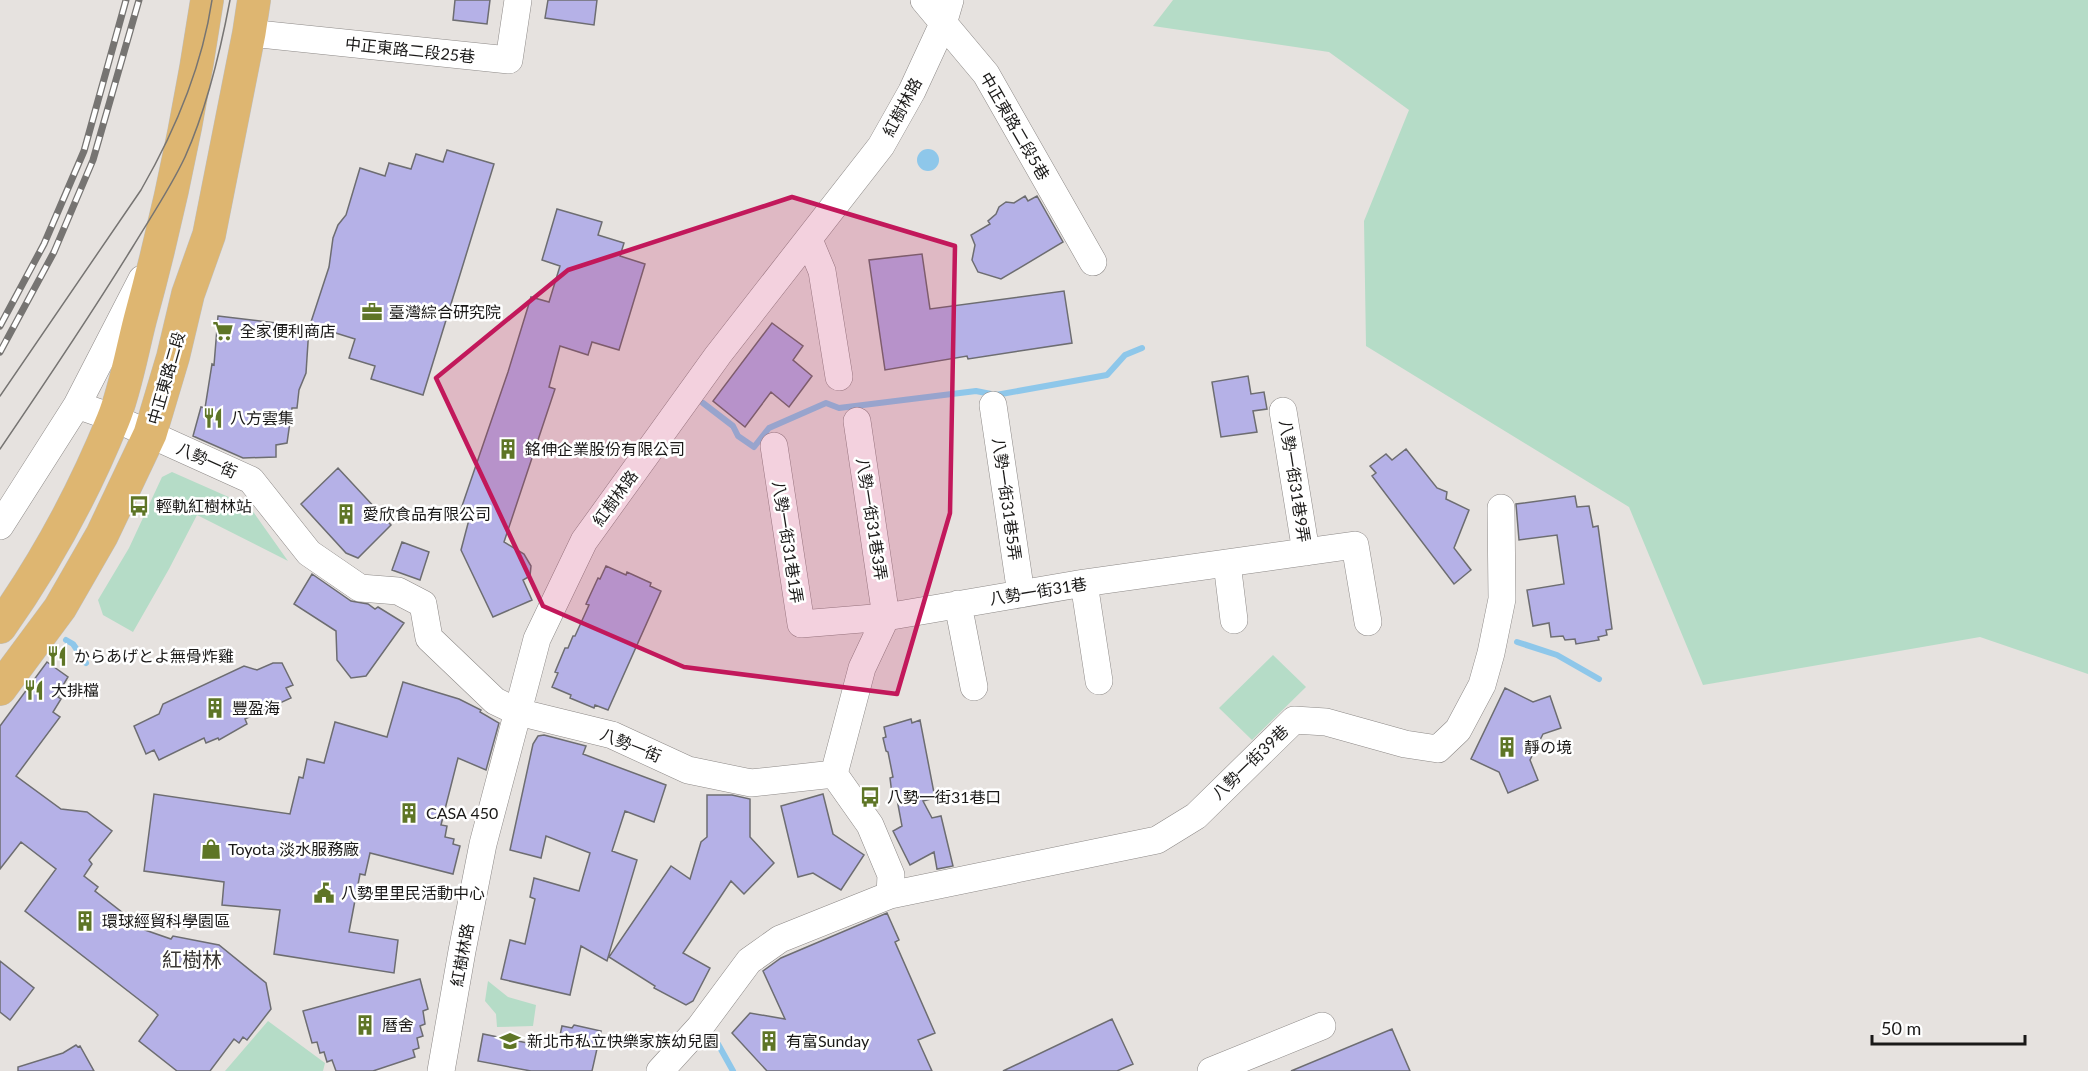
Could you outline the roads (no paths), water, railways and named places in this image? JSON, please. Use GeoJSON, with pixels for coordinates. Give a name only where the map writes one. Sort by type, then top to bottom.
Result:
{"type":"FeatureCollection","features":[{"type":"Feature","properties":{"kind":"main road","name":"中正東路二段"},"geometry":{"type":"LineString","coordinates":[[0,689],[60,608],[102,535],[150,434],[173,357],[188,294],[209,235],[254,0]]}},
{"type":"Feature","properties":{"kind":"main road"},"geometry":{"type":"LineString","coordinates":[[0,627],[25,591],[68,519],[114,418],[161,241],[180,153],[207,1]]}},
{"type":"Feature","properties":{"kind":"street","name":"中正東路二段25巷"},"geometry":{"type":"LineString","coordinates":[[249,33],[509,60],[518,0]]}},
{"type":"Feature","properties":{"kind":"street","name":"中正東路二段5巷"},"geometry":{"type":"LineString","coordinates":[[924,0],[946,12],[986,74],[1093,262]]}},
{"type":"Feature","properties":{"kind":"street","name":"紅樹林路"},"geometry":{"type":"LineString","coordinates":[[441,1071],[483,844],[537,639],[584,541],[718,355],[881,146],[912,92],[946,12]]}},
{"type":"Feature","properties":{"kind":"street"},"geometry":{"type":"LineString","coordinates":[[809,240],[822,271],[839,377]]}},
{"type":"Feature","properties":{"kind":"street"},"geometry":{"type":"LineString","coordinates":[[0,526],[77,405],[161,241]]}},
{"type":"Feature","properties":{"kind":"street","name":"八勢一街"},"geometry":{"type":"LineString","coordinates":[[77,405],[114,418],[251,480],[309,553],[360,588],[398,591],[423,604],[429,638],[495,701],[518,712],[612,735],[688,770],[751,783],[834,774]]}},
{"type":"Feature","properties":{"kind":"street","name":"八勢一街31巷5弄"},"geometry":{"type":"LineString","coordinates":[[993,405],[1021,594]]}},
{"type":"Feature","properties":{"kind":"street","name":"八勢一街31巷9弄"},"geometry":{"type":"LineString","coordinates":[[1283,411],[1306,552]]}},
{"type":"Feature","properties":{"kind":"street","name":"八勢一街31巷3弄"},"geometry":{"type":"LineString","coordinates":[[857,421],[886,617]]}},
{"type":"Feature","properties":{"kind":"street","name":"八勢一街31巷1弄"},"geometry":{"type":"LineString","coordinates":[[774,446],[801,624],[886,617]]}},
{"type":"Feature","properties":{"kind":"street","name":"八勢一街39巷"},"geometry":{"type":"LineString","coordinates":[[890,895],[1157,840],[1196,816],[1294,720],[1326,722],[1405,744],[1438,749],[1458,730],[1482,685],[1491,653],[1502,599],[1501,508]]}},
{"type":"Feature","properties":{"kind":"street","name":"八勢一街31巷"},"geometry":{"type":"LineString","coordinates":[[886,617],[1084,583],[1355,545],[1368,622]]}},
{"type":"Feature","properties":{"kind":"street"},"geometry":{"type":"LineString","coordinates":[[1227,563],[1234,620]]}},
{"type":"Feature","properties":{"kind":"street"},"geometry":{"type":"LineString","coordinates":[[1084,583],[1099,681]]}},
{"type":"Feature","properties":{"kind":"street"},"geometry":{"type":"LineString","coordinates":[[958,604],[974,687]]}},
{"type":"Feature","properties":{"kind":"street"},"geometry":{"type":"LineString","coordinates":[[660,1071],[700,1027],[749,961],[780,939],[890,895],[891,875],[870,825],[834,774],[862,668],[886,617]]}},
{"type":"Feature","properties":{"kind":"street"},"geometry":{"type":"LineString","coordinates":[[1211,1071],[1323,1026]]}},
{"type":"Feature","properties":{"kind":"water"},"geometry":{"type":"Polygon","coordinates":[[[928,149],[936,152],[939,160],[936,168],[928,171],[920,168],[917,160],[920,152],[928,149]]]}},
{"type":"Feature","properties":{"kind":"waterway"},"geometry":{"type":"LineString","coordinates":[[703,403],[733,426],[738,436],[754,447],[769,428],[826,403],[839,408],[976,391],[996,395],[1107,375],[1125,355],[1142,348]]}},
{"type":"Feature","properties":{"kind":"waterway"},"geometry":{"type":"LineString","coordinates":[[66,640],[73,644],[86,663]]}},
{"type":"Feature","properties":{"kind":"waterway"},"geometry":{"type":"LineString","coordinates":[[1517,642],[1557,655],[1599,679]]}},
{"type":"Feature","properties":{"kind":"waterway"},"geometry":{"type":"LineString","coordinates":[[718,1044],[733,1071]]}},
{"type":"Feature","properties":{"kind":"tram line"},"geometry":{"type":"LineString","coordinates":[[0,396],[141,190],[153,168],[186,98],[201,50],[212,0]]}},
{"type":"Feature","properties":{"kind":"tram line"},"geometry":{"type":"LineString","coordinates":[[0,449],[100,299],[179,169],[206,100],[230,0]]}},
{"type":"Feature","properties":{"kind":"railway"},"geometry":{"type":"LineString","coordinates":[[0,326],[44,244],[84,151],[126,0]]}},
{"type":"Feature","properties":{"kind":"railway"},"geometry":{"type":"LineString","coordinates":[[0,352],[54,252],[93,160],[139,0]]}},
{"type":"Feature","properties":{"kind":"place","name":"臺灣綜合研究院"},"geometry":{"type":"Point","coordinates":[372,312]}},
{"type":"Feature","properties":{"kind":"place","name":"全家便利商店"},"geometry":{"type":"Point","coordinates":[223,331]}},
{"type":"Feature","properties":{"kind":"place","name":"八方雲集"},"geometry":{"type":"Point","coordinates":[213,418]}},
{"type":"Feature","properties":{"kind":"place","name":"銘伸企業股份有限公司"},"geometry":{"type":"Point","coordinates":[508,449]}},
{"type":"Feature","properties":{"kind":"place","name":"輕軌紅樹林站"},"geometry":{"type":"Point","coordinates":[139,506]}},
{"type":"Feature","properties":{"kind":"place","name":"愛欣食品有限公司"},"geometry":{"type":"Point","coordinates":[346,514]}},
{"type":"Feature","properties":{"kind":"place","name":"からあげとよ無骨炸雞"},"geometry":{"type":"Point","coordinates":[57,656]}},
{"type":"Feature","properties":{"kind":"place","name":"大排檔"},"geometry":{"type":"Point","coordinates":[34,690]}},
{"type":"Feature","properties":{"kind":"place","name":"豐盈海"},"geometry":{"type":"Point","coordinates":[215,708]}},
{"type":"Feature","properties":{"kind":"place","name":"靜の境"},"geometry":{"type":"Point","coordinates":[1507,747]}},
{"type":"Feature","properties":{"kind":"place","name":"八勢一街31巷口"},"geometry":{"type":"Point","coordinates":[870,797]}},
{"type":"Feature","properties":{"kind":"place","name":"CASA 450"},"geometry":{"type":"Point","coordinates":[409,813]}},
{"type":"Feature","properties":{"kind":"place","name":"Toyota 淡水服務廠"},"geometry":{"type":"Point","coordinates":[211,849]}},
{"type":"Feature","properties":{"kind":"place","name":"八勢里里民活動中心"},"geometry":{"type":"Point","coordinates":[324,893]}},
{"type":"Feature","properties":{"kind":"place","name":"環球經貿科學園區"},"geometry":{"type":"Point","coordinates":[85,921]}},
{"type":"Feature","properties":{"kind":"place","name":"曆舍"},"geometry":{"type":"Point","coordinates":[365,1025]}},
{"type":"Feature","properties":{"kind":"place","name":"新北市私立快樂家族幼兒園"},"geometry":{"type":"Point","coordinates":[510,1041]}},
{"type":"Feature","properties":{"kind":"place","name":"有富Sunday"},"geometry":{"type":"Point","coordinates":[769,1041]}},
{"type":"Feature","properties":{"kind":"district","name":"紅樹林"},"geometry":{"type":"Point","coordinates":[192,960]}}]}
